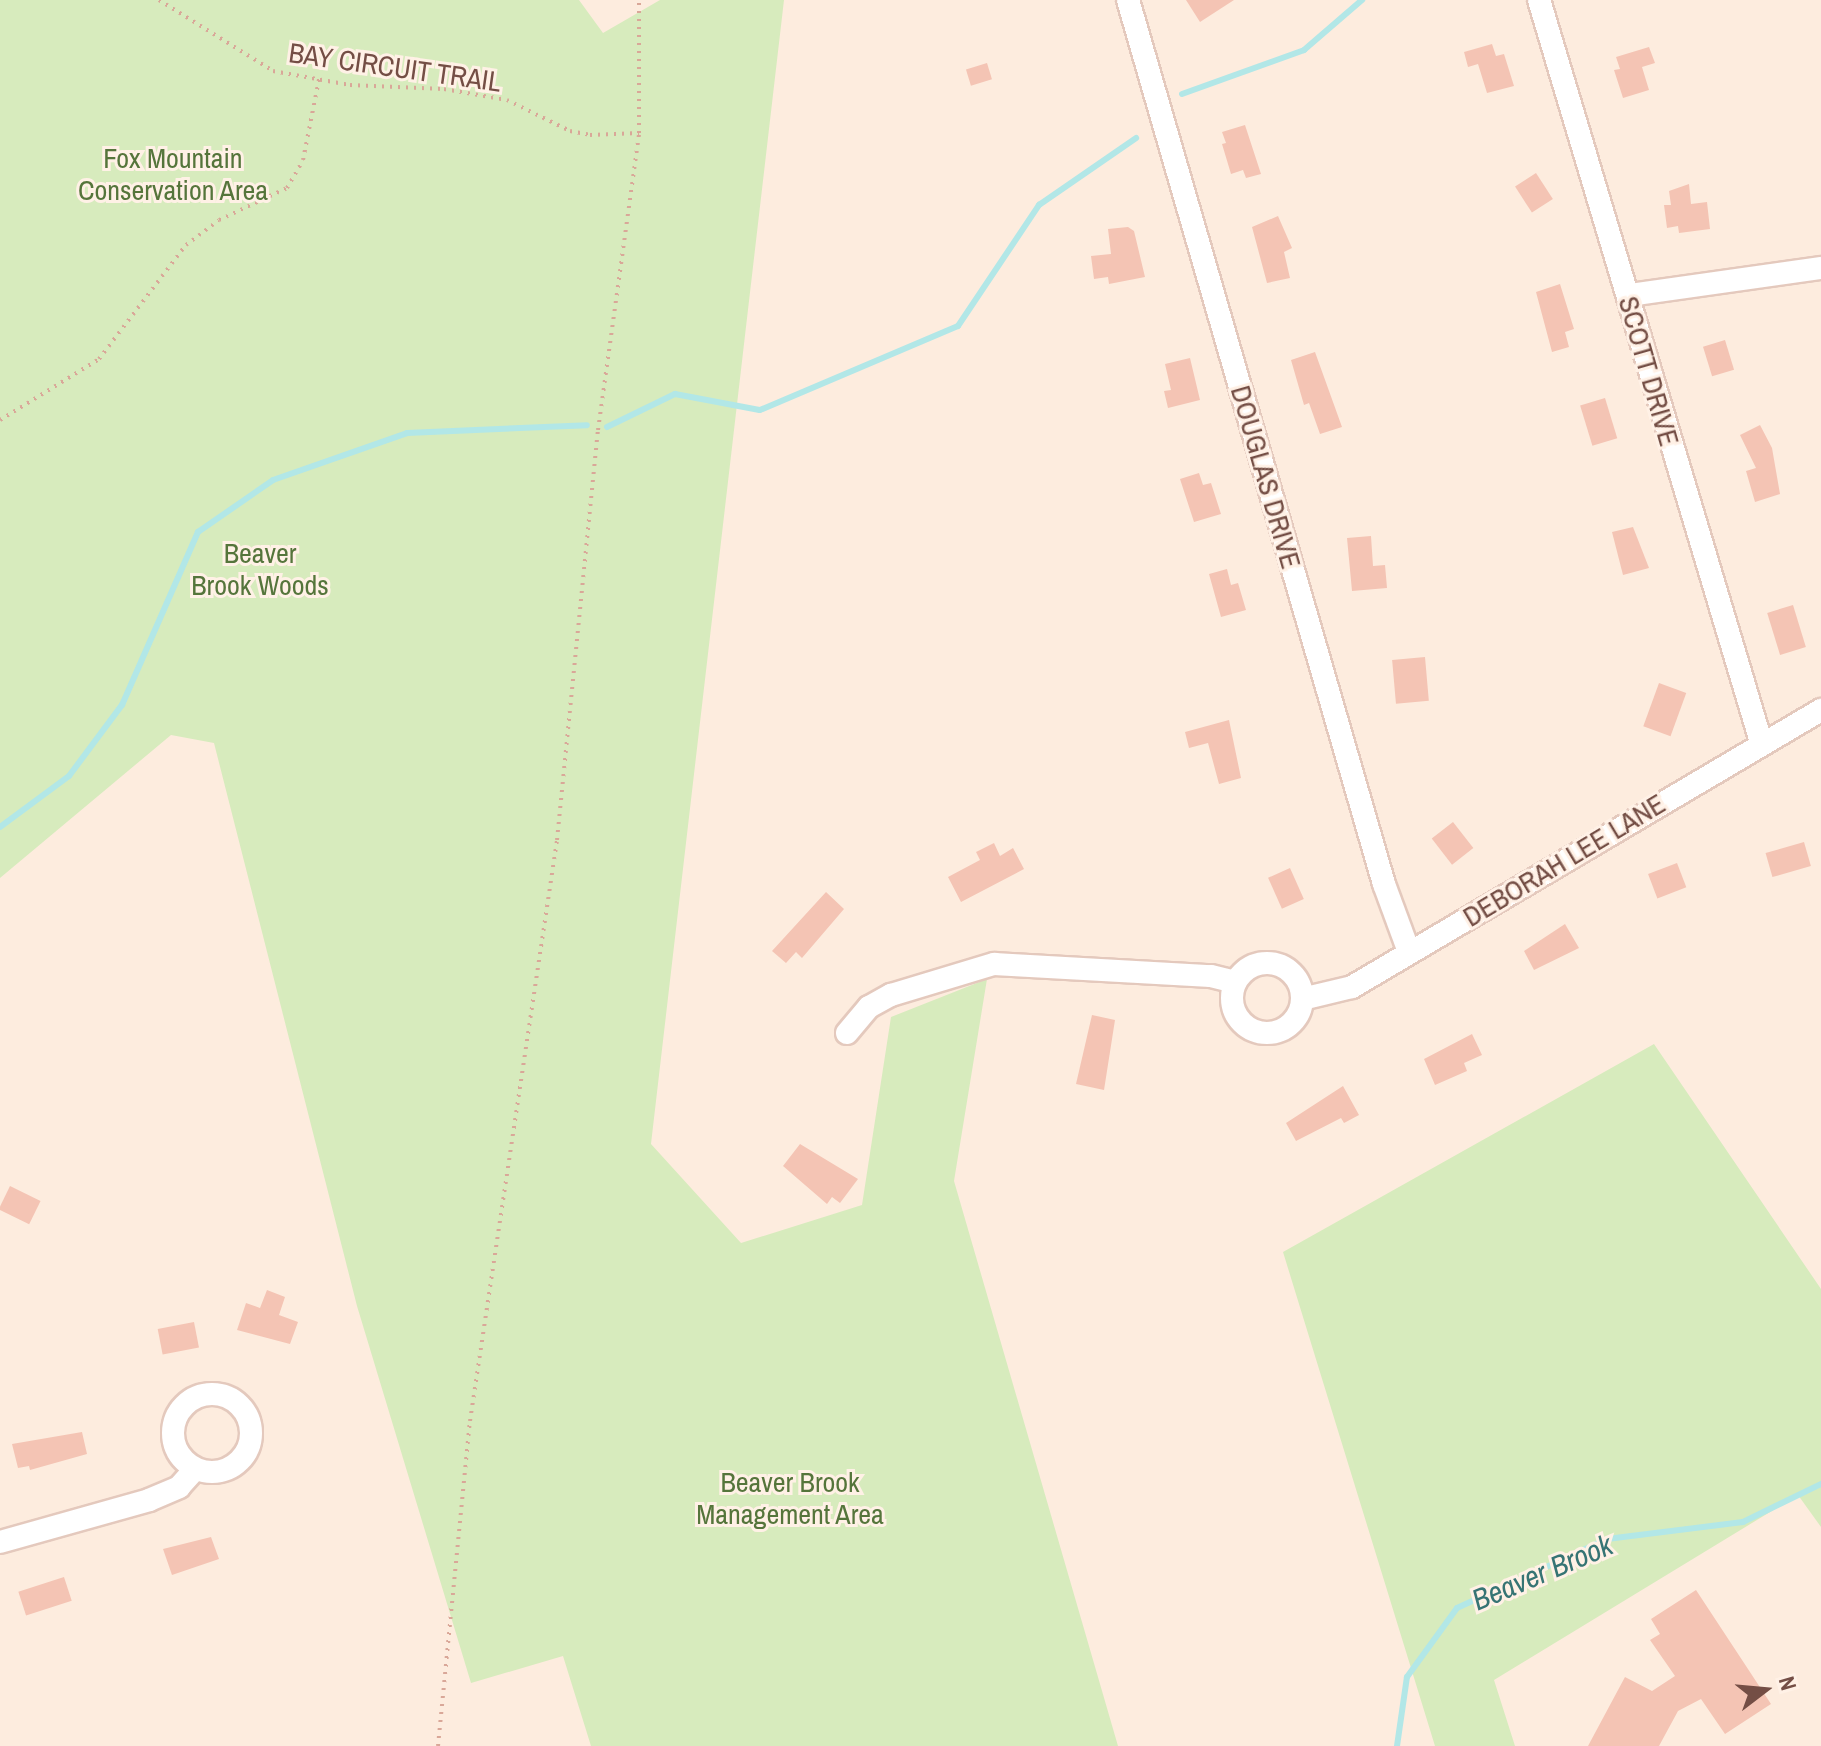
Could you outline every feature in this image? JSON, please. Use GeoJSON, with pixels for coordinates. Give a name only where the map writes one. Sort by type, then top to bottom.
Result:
{"type":"FeatureCollection","features":[{"type":"Feature","properties":{"kind":"street","name":"DOUGLAS DRIVE"},"geometry":{"type":"LineString","coordinates":[[1128,0],[1384,884],[1409,952]]}},
{"type":"Feature","properties":{"kind":"street","name":"SCOTT DRIVE"},"geometry":{"type":"LineString","coordinates":[[1539,0],[1761,742]]}},
{"type":"Feature","properties":{"kind":"street"},"geometry":{"type":"LineString","coordinates":[[1629,295],[1821,268]]}},
{"type":"Feature","properties":{"kind":"street","name":"DEBORAH LEE LANE"},"geometry":{"type":"LineString","coordinates":[[1302,999],[1352,987],[1761,742],[1821,710]]}},
{"type":"Feature","properties":{"kind":"street"},"geometry":{"type":"LineString","coordinates":[[1256,963],[1278,964],[1296,977],[1302,999],[1287,1027],[1261,1033],[1240,1021],[1234,1010],[1235,982],[1256,963]]}},
{"type":"Feature","properties":{"kind":"street"},"geometry":{"type":"LineString","coordinates":[[847,1033],[869,1007],[891,995],[994,964],[1211,976],[1235,982]]}},
{"type":"Feature","properties":{"kind":"street"},"geometry":{"type":"LineString","coordinates":[[0,1542],[149,1500],[179,1487],[195,1469]]}},
{"type":"Feature","properties":{"kind":"path","name":"BAY CIRCUIT TRAIL"},"geometry":{"type":"LineString","coordinates":[[159,0],[273,71],[319,79],[469,93],[507,100],[590,135],[639,133]]}},
{"type":"Feature","properties":{"kind":"path"},"geometry":{"type":"LineString","coordinates":[[438,1746],[470,1421],[557,840],[598,430],[639,133],[639,0]]}},
{"type":"Feature","properties":{"kind":"path"},"geometry":{"type":"LineString","coordinates":[[0,420],[99,359],[186,245],[219,220],[287,188],[303,160],[319,79]]}},
{"type":"Feature","properties":{"kind":"green space"},"geometry":{"type":"Polygon","coordinates":[[[0,0],[579,0],[603,33],[660,0],[784,0],[651,1144],[741,1243],[862,1205],[891,1017],[987,979],[954,1181],[1118,1746],[591,1746],[563,1656],[471,1683],[357,1306],[214,743],[171,735],[0,878],[0,0]]]}},
{"type":"Feature","properties":{"kind":"green space"},"geometry":{"type":"Polygon","coordinates":[[[1654,1044],[1821,1289],[1821,1527],[1798,1495],[1494,1680],[1515,1746],[1435,1746],[1283,1252],[1654,1044]]]}},
{"type":"Feature","properties":{"kind":"building"},"geometry":{"type":"Polygon","coordinates":[[[1186,0],[1234,0],[1200,22],[1186,0]]]}},
{"type":"Feature","properties":{"kind":"building"},"geometry":{"type":"Polygon","coordinates":[[[1492,44],[1496,56],[1504,54],[1514,86],[1487,93],[1478,64],[1468,67],[1464,52],[1492,44]]]}},
{"type":"Feature","properties":{"kind":"building"},"geometry":{"type":"Polygon","coordinates":[[[1649,47],[1655,63],[1642,67],[1649,90],[1623,98],[1614,70],[1620,69],[1616,57],[1649,47]]]}},
{"type":"Feature","properties":{"kind":"building"},"geometry":{"type":"Polygon","coordinates":[[[987,63],[992,79],[971,86],[966,69],[987,63]]]}},
{"type":"Feature","properties":{"kind":"building"},"geometry":{"type":"Polygon","coordinates":[[[1245,125],[1261,174],[1246,178],[1243,170],[1231,174],[1222,144],[1226,143],[1222,132],[1245,125]]]}},
{"type":"Feature","properties":{"kind":"building"},"geometry":{"type":"Polygon","coordinates":[[[1536,173],[1553,199],[1532,213],[1515,187],[1536,173]]]}},
{"type":"Feature","properties":{"kind":"building"},"geometry":{"type":"Polygon","coordinates":[[[1689,184],[1691,204],[1707,202],[1710,229],[1679,233],[1678,226],[1667,228],[1664,205],[1671,205],[1669,191],[1689,184]]]}},
{"type":"Feature","properties":{"kind":"building"},"geometry":{"type":"Polygon","coordinates":[[[1278,216],[1292,248],[1284,252],[1290,278],[1267,283],[1252,227],[1278,216]]]}},
{"type":"Feature","properties":{"kind":"building"},"geometry":{"type":"Polygon","coordinates":[[[1128,227],[1134,231],[1145,277],[1109,284],[1108,277],[1094,279],[1091,256],[1111,254],[1108,229],[1128,227]]]}},
{"type":"Feature","properties":{"kind":"building"},"geometry":{"type":"Polygon","coordinates":[[[1560,284],[1574,329],[1565,332],[1569,347],[1552,352],[1536,292],[1560,284]]]}},
{"type":"Feature","properties":{"kind":"building"},"geometry":{"type":"Polygon","coordinates":[[[1725,340],[1734,370],[1712,376],[1703,347],[1725,340]]]}},
{"type":"Feature","properties":{"kind":"building"},"geometry":{"type":"Polygon","coordinates":[[[1315,352],[1342,427],[1320,434],[1309,403],[1304,405],[1291,360],[1315,352]]]}},
{"type":"Feature","properties":{"kind":"building"},"geometry":{"type":"Polygon","coordinates":[[[1190,358],[1200,400],[1168,408],[1164,391],[1171,390],[1165,364],[1190,358]]]}},
{"type":"Feature","properties":{"kind":"building"},"geometry":{"type":"Polygon","coordinates":[[[1605,398],[1617,438],[1592,446],[1580,406],[1605,398]]]}},
{"type":"Feature","properties":{"kind":"building"},"geometry":{"type":"Polygon","coordinates":[[[1760,425],[1772,448],[1780,494],[1755,502],[1746,471],[1756,468],[1740,435],[1760,425]]]}},
{"type":"Feature","properties":{"kind":"building"},"geometry":{"type":"Polygon","coordinates":[[[1199,473],[1203,485],[1211,483],[1221,514],[1194,522],[1180,479],[1199,473]]]}},
{"type":"Feature","properties":{"kind":"building"},"geometry":{"type":"Polygon","coordinates":[[[1633,527],[1649,568],[1623,575],[1612,532],[1633,527]]]}},
{"type":"Feature","properties":{"kind":"building"},"geometry":{"type":"Polygon","coordinates":[[[1371,536],[1373,566],[1385,565],[1387,588],[1352,591],[1347,538],[1371,536]]]}},
{"type":"Feature","properties":{"kind":"building"},"geometry":{"type":"Polygon","coordinates":[[[1227,569],[1231,585],[1238,583],[1246,610],[1221,617],[1209,574],[1227,569]]]}},
{"type":"Feature","properties":{"kind":"building"},"geometry":{"type":"Polygon","coordinates":[[[1793,605],[1806,647],[1780,655],[1767,613],[1793,605]]]}},
{"type":"Feature","properties":{"kind":"building"},"geometry":{"type":"Polygon","coordinates":[[[1425,657],[1429,701],[1396,704],[1392,660],[1425,657]]]}},
{"type":"Feature","properties":{"kind":"building"},"geometry":{"type":"Polygon","coordinates":[[[1659,683],[1686,693],[1671,736],[1643,726],[1659,683]]]}},
{"type":"Feature","properties":{"kind":"building"},"geometry":{"type":"Polygon","coordinates":[[[1229,720],[1241,778],[1219,784],[1208,743],[1189,748],[1185,732],[1229,720]]]}},
{"type":"Feature","properties":{"kind":"building"},"geometry":{"type":"Polygon","coordinates":[[[1453,822],[1473,848],[1452,865],[1432,839],[1453,822]]]}},
{"type":"Feature","properties":{"kind":"building"},"geometry":{"type":"Polygon","coordinates":[[[1804,842],[1811,866],[1772,877],[1766,853],[1804,842]]]}},
{"type":"Feature","properties":{"kind":"building"},"geometry":{"type":"Polygon","coordinates":[[[994,843],[1000,856],[1013,848],[1024,869],[961,902],[948,877],[980,860],[976,852],[994,843]]]}},
{"type":"Feature","properties":{"kind":"building"},"geometry":{"type":"Polygon","coordinates":[[[1677,863],[1686,887],[1657,898],[1648,874],[1677,863]]]}},
{"type":"Feature","properties":{"kind":"building"},"geometry":{"type":"Polygon","coordinates":[[[1290,868],[1304,899],[1282,909],[1268,878],[1290,868]]]}},
{"type":"Feature","properties":{"kind":"building"},"geometry":{"type":"Polygon","coordinates":[[[826,892],[844,909],[802,958],[796,952],[786,963],[772,951],[826,892]]]}},
{"type":"Feature","properties":{"kind":"building"},"geometry":{"type":"Polygon","coordinates":[[[1565,924],[1579,948],[1534,970],[1524,951],[1565,924]]]}},
{"type":"Feature","properties":{"kind":"building"},"geometry":{"type":"Polygon","coordinates":[[[1092,1015],[1115,1020],[1104,1090],[1076,1084],[1092,1015]]]}},
{"type":"Feature","properties":{"kind":"building"},"geometry":{"type":"Polygon","coordinates":[[[1472,1034],[1482,1055],[1464,1063],[1467,1071],[1435,1085],[1424,1059],[1472,1034]]]}},
{"type":"Feature","properties":{"kind":"building"},"geometry":{"type":"Polygon","coordinates":[[[1343,1086],[1359,1115],[1344,1123],[1341,1118],[1296,1141],[1286,1123],[1343,1086]]]}},
{"type":"Feature","properties":{"kind":"building"},"geometry":{"type":"Polygon","coordinates":[[[800,1144],[858,1179],[840,1203],[832,1197],[827,1204],[783,1166],[800,1144]]]}},
{"type":"Feature","properties":{"kind":"building"},"geometry":{"type":"Polygon","coordinates":[[[10,1186],[41,1201],[29,1224],[0,1210],[10,1186]]]}},
{"type":"Feature","properties":{"kind":"building"},"geometry":{"type":"Polygon","coordinates":[[[267,1290],[285,1297],[279,1315],[298,1322],[290,1344],[237,1330],[246,1303],[260,1308],[267,1290]]]}},
{"type":"Feature","properties":{"kind":"building"},"geometry":{"type":"Polygon","coordinates":[[[194,1322],[199,1348],[163,1355],[158,1329],[194,1322]]]}},
{"type":"Feature","properties":{"kind":"building"},"geometry":{"type":"Polygon","coordinates":[[[82,1432],[87,1454],[30,1470],[29,1466],[18,1468],[12,1444],[82,1432]]]}},
{"type":"Feature","properties":{"kind":"building"},"geometry":{"type":"Polygon","coordinates":[[[211,1537],[219,1559],[172,1575],[163,1549],[211,1537]]]}},
{"type":"Feature","properties":{"kind":"building"},"geometry":{"type":"Polygon","coordinates":[[[64,1577],[72,1601],[26,1616],[18,1592],[64,1577]]]}},
{"type":"Feature","properties":{"kind":"building"},"geometry":{"type":"Polygon","coordinates":[[[1696,1590],[1771,1704],[1725,1734],[1701,1699],[1678,1711],[1659,1746],[1588,1746],[1625,1677],[1652,1691],[1675,1676],[1650,1640],[1660,1634],[1651,1619],[1696,1590]]]}},
{"type":"Feature","properties":{"kind":"waterway"},"geometry":{"type":"LineString","coordinates":[[1182,94],[1304,50],[1362,0]]}},
{"type":"Feature","properties":{"kind":"waterway"},"geometry":{"type":"LineString","coordinates":[[607,427],[675,394],[760,410],[958,326],[1039,205],[1136,138]]}},
{"type":"Feature","properties":{"kind":"waterway"},"geometry":{"type":"LineString","coordinates":[[0,827],[69,776],[122,705],[198,532],[273,480],[407,433],[587,425]]}},
{"type":"Feature","properties":{"kind":"waterway","name":"Beaver Brook"},"geometry":{"type":"LineString","coordinates":[[1397,1746],[1407,1677],[1457,1608],[1607,1539],[1743,1522],[1821,1484]]}},
{"type":"Feature","properties":{"kind":"park label","name":"Fox Mountain Conservation Area"},"geometry":{"type":"Point","coordinates":[173,174]}},
{"type":"Feature","properties":{"kind":"park label","name":"Beaver Brook Woods"},"geometry":{"type":"Point","coordinates":[260,569]}},
{"type":"Feature","properties":{"kind":"park label","name":"Beaver Brook Management Area"},"geometry":{"type":"Point","coordinates":[790,1498]}}]}
